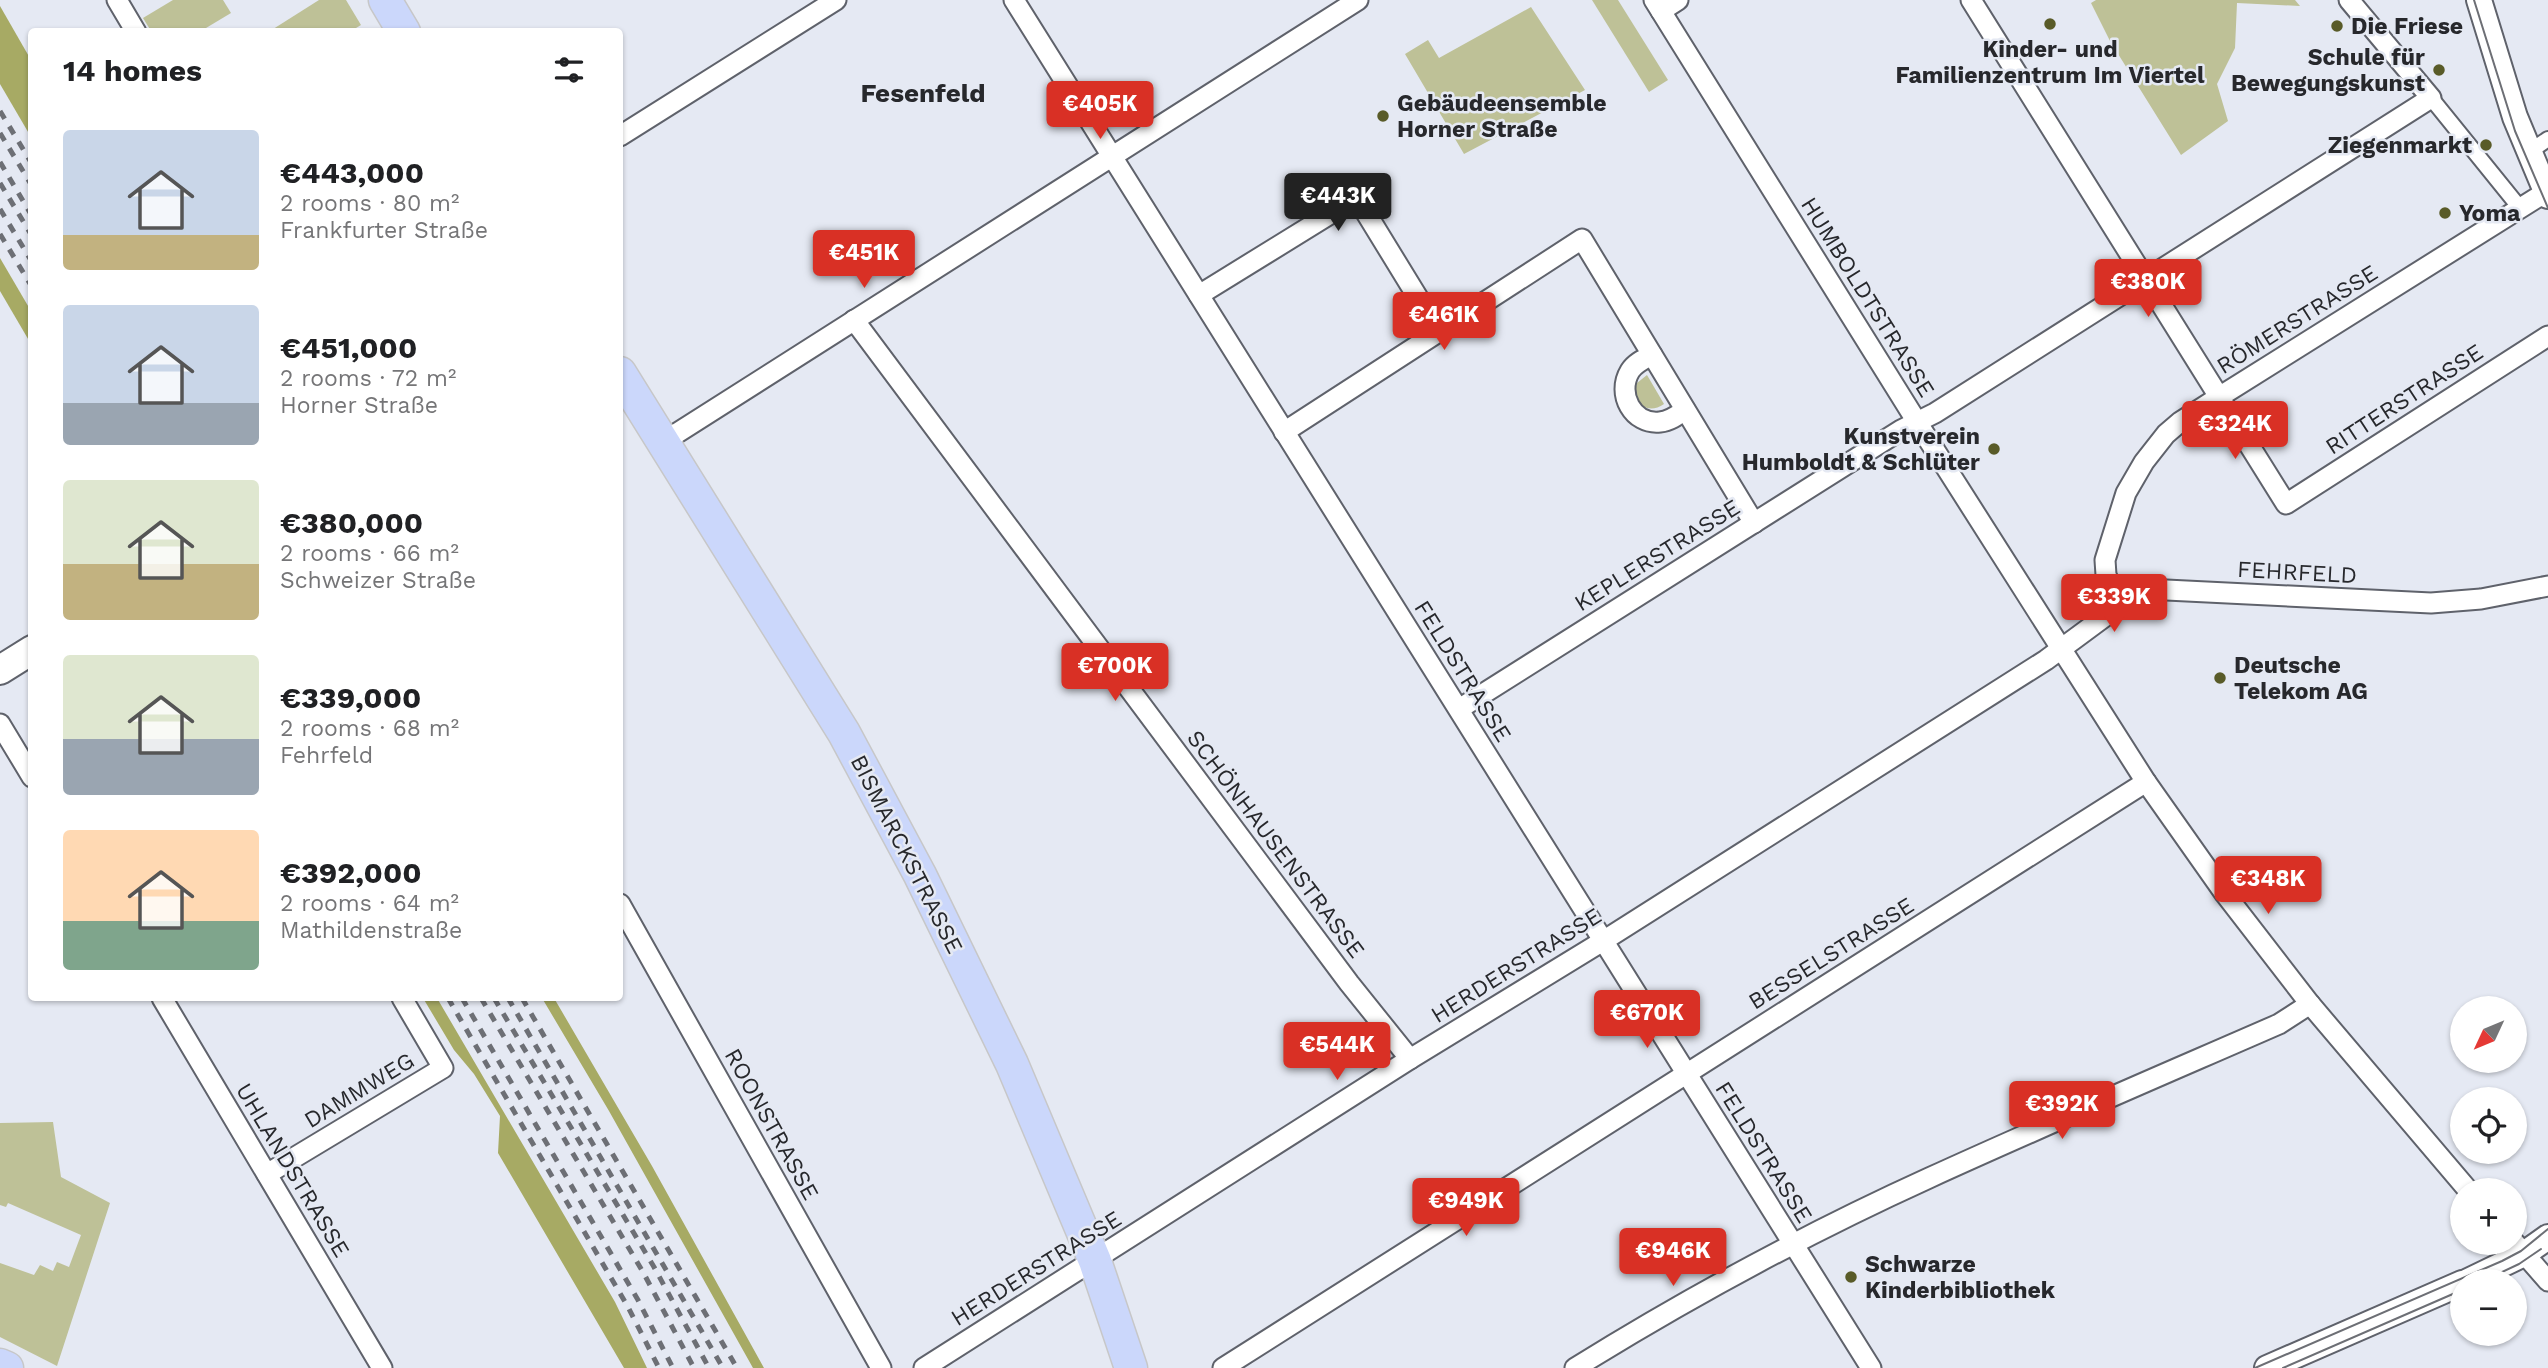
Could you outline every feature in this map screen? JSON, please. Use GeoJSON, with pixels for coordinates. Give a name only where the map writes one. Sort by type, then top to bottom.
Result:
{"type":"FeatureCollection","features":[{"type":"Feature","properties":{"kind":"main road"},"geometry":{"type":"LineString","coordinates":[[385,0],[402,28]]}},
{"type":"Feature","properties":{"kind":"main road","name":"BISMARCKSTRASSE"},"geometry":{"type":"LineString","coordinates":[[623,378],[844,733],[920,875],[1012,1065],[1095,1261],[1130,1368]]}},
{"type":"Feature","properties":{"kind":"main road"},"geometry":{"type":"LineString","coordinates":[[0,670],[28,652]]}},
{"type":"Feature","properties":{"kind":"main road"},"geometry":{"type":"LineString","coordinates":[[0,1365],[7,1368]]}},
{"type":"Feature","properties":{"kind":"street"},"geometry":{"type":"LineString","coordinates":[[117,0],[134,28]]}},
{"type":"Feature","properties":{"kind":"street"},"geometry":{"type":"LineString","coordinates":[[623,134],[836,0]]}},
{"type":"Feature","properties":{"kind":"street","name":"FELDSTRASSE"},"geometry":{"type":"LineString","coordinates":[[1014,0],[1871,1368]]}},
{"type":"Feature","properties":{"kind":"street"},"geometry":{"type":"LineString","coordinates":[[663,442],[1358,0]]}},
{"type":"Feature","properties":{"kind":"street"},"geometry":{"type":"LineString","coordinates":[[2349,0],[2520,208]]}},
{"type":"Feature","properties":{"kind":"street"},"geometry":{"type":"LineString","coordinates":[[2479,0],[2538,146],[2547,194]]}},
{"type":"Feature","properties":{"kind":"street"},"geometry":{"type":"LineString","coordinates":[[1974,1],[2219,397]]}},
{"type":"Feature","properties":{"kind":"street","name":"HUMBOLDTSTRASSE"},"geometry":{"type":"LineString","coordinates":[[1665,4],[1917,422],[2146,782],[2225,894],[2310,1004],[2458,1178]]}},
{"type":"Feature","properties":{"kind":"street","name":"KEPLERSTRASSE"},"geometry":{"type":"LineString","coordinates":[[1459,709],[2431,98]]}},
{"type":"Feature","properties":{"kind":"street","name":"RÖMERSTRASSE"},"geometry":{"type":"LineString","coordinates":[[2119,606],[2106,575],[2105,560],[2126,493],[2144,462],[2166,434],[2219,397],[2520,208],[2547,194]]}},
{"type":"Feature","properties":{"kind":"street"},"geometry":{"type":"LineString","coordinates":[[1199,295],[1348,203],[1356,201],[1363,208],[1439,332]]}},
{"type":"Feature","properties":{"kind":"street"},"geometry":{"type":"LineString","coordinates":[[1284,432],[1582,239],[1754,523]]}},
{"type":"Feature","properties":{"kind":"street","name":"SCHÖNHAUSENSTRASSE"},"geometry":{"type":"LineString","coordinates":[[854,320],[1349,983],[1410,1059]]}},
{"type":"Feature","properties":{"kind":"street","name":"RITTERSTRASSE"},"geometry":{"type":"LineString","coordinates":[[2219,397],[2286,504],[2548,336]]}},
{"type":"Feature","properties":{"kind":"street"},"geometry":{"type":"LineString","coordinates":[[1652,355],[1635,365],[1626,380],[1626,399],[1630,407],[1643,419],[1651,422],[1669,419],[1685,410]]}},
{"type":"Feature","properties":{"kind":"street","name":"FEHRFELD"},"geometry":{"type":"LineString","coordinates":[[2061,648],[2146,589],[2431,603],[2481,599],[2548,586]]}},
{"type":"Feature","properties":{"kind":"street","name":"HERDERSTRASSE"},"geometry":{"type":"LineString","coordinates":[[924,1368],[1410,1059],[1603,941],[2061,648]]}},
{"type":"Feature","properties":{"kind":"street"},"geometry":{"type":"LineString","coordinates":[[0,724],[28,770]]}},
{"type":"Feature","properties":{"kind":"street","name":"BESSELSTRASSE"},"geometry":{"type":"LineString","coordinates":[[1223,1368],[2146,782]]}},
{"type":"Feature","properties":{"kind":"street","name":"ROONSTRASSE"},"geometry":{"type":"LineString","coordinates":[[623,909],[881,1368]]}},
{"type":"Feature","properties":{"kind":"street","name":"UHLANDSTRASSE"},"geometry":{"type":"LineString","coordinates":[[164,1001],[382,1368]]}},
{"type":"Feature","properties":{"kind":"street","name":"DAMMWEG"},"geometry":{"type":"LineString","coordinates":[[267,1174],[443,1068],[404,1001]]}},
{"type":"Feature","properties":{"kind":"street"},"geometry":{"type":"LineString","coordinates":[[1574,1368],[1623,1338],[1793,1245],[1927,1178],[2279,1024],[2310,1004]]}},
{"type":"Feature","properties":{"kind":"street"},"geometry":{"type":"LineString","coordinates":[[2527,1245],[2548,1237]]}},
{"type":"Feature","properties":{"kind":"street"},"geometry":{"type":"LineString","coordinates":[[2487,1269],[2508,1255]]}},
{"type":"Feature","properties":{"kind":"street"},"geometry":{"type":"LineString","coordinates":[[2525,1255],[2548,1281]]}},
{"type":"Feature","properties":{"kind":"street"},"geometry":{"type":"LineString","coordinates":[[2267,1368],[2450,1288]]}},
{"type":"Feature","properties":{"kind":"green space"},"geometry":{"type":"Polygon","coordinates":[[[173,0],[223,0],[231,13],[206,28],[149,28],[143,18],[173,0]]]}},
{"type":"Feature","properties":{"kind":"green space"},"geometry":{"type":"Polygon","coordinates":[[[319,0],[346,0],[361,25],[356,28],[275,28],[319,0]]]}},
{"type":"Feature","properties":{"kind":"green space"},"geometry":{"type":"Polygon","coordinates":[[[1592,0],[1618,0],[1668,80],[1649,92],[1592,0]]]}},
{"type":"Feature","properties":{"kind":"green space"},"geometry":{"type":"Polygon","coordinates":[[[2096,0],[2295,0],[2300,6],[2237,3],[2235,48],[2217,84],[2228,121],[2181,155],[2110,41],[2091,3],[2096,0]]]}},
{"type":"Feature","properties":{"kind":"green space"},"geometry":{"type":"Polygon","coordinates":[[[0,6],[28,55],[28,132],[0,84],[0,6]]]}},
{"type":"Feature","properties":{"kind":"green space"},"geometry":{"type":"Polygon","coordinates":[[[1531,7],[1585,90],[1464,154],[1405,54],[1428,40],[1439,58],[1531,7]]]}},
{"type":"Feature","properties":{"kind":"green space"},"geometry":{"type":"Polygon","coordinates":[[[0,258],[28,306],[28,339],[0,291],[0,258]]]}},
{"type":"Feature","properties":{"kind":"green space"},"geometry":{"type":"Polygon","coordinates":[[[1647,375],[1664,404],[1658,407],[1646,408],[1636,396],[1637,383],[1647,375]]]}},
{"type":"Feature","properties":{"kind":"green space"},"geometry":{"type":"Polygon","coordinates":[[[425,1001],[439,1001],[615,1302],[647,1368],[624,1368],[498,1153],[500,1116],[474,1074],[454,1050],[425,1001]]]}},
{"type":"Feature","properties":{"kind":"green space"},"geometry":{"type":"Polygon","coordinates":[[[544,1001],[556,1001],[652,1166],[764,1368],[753,1368],[609,1111],[544,1001]]]}},
{"type":"Feature","properties":{"kind":"green space"},"geometry":{"type":"Polygon","coordinates":[[[53,1122],[61,1177],[110,1203],[57,1366],[0,1337],[0,1263],[34,1275],[40,1265],[53,1271],[57,1262],[69,1267],[81,1235],[8,1203],[6,1207],[0,1205],[0,1123],[53,1122]]]}},
{"type":"Feature","properties":{"kind":"tram line"},"geometry":{"type":"LineString","coordinates":[[2474,0],[2515,131],[2548,208]]}},
{"type":"Feature","properties":{"kind":"tram line"},"geometry":{"type":"LineString","coordinates":[[2255,1368],[2502,1261],[2521,1251],[2548,1229]]}},
{"type":"Feature","properties":{"kind":"tram line"},"geometry":{"type":"LineString","coordinates":[[2508,1269],[2541,1249]]}},
{"type":"Feature","properties":{"kind":"tram line"},"geometry":{"type":"LineString","coordinates":[[2283,1368],[2450,1295]]}},
{"type":"Feature","properties":{"kind":"railway"},"geometry":{"type":"LineString","coordinates":[[0,111],[28,157]]}},
{"type":"Feature","properties":{"kind":"railway"},"geometry":{"type":"LineString","coordinates":[[0,133],[28,179]]}},
{"type":"Feature","properties":{"kind":"railway"},"geometry":{"type":"LineString","coordinates":[[0,162],[28,209]]}},
{"type":"Feature","properties":{"kind":"railway"},"geometry":{"type":"LineString","coordinates":[[0,183],[28,229]]}},
{"type":"Feature","properties":{"kind":"railway"},"geometry":{"type":"LineString","coordinates":[[0,209],[28,255]]}},
{"type":"Feature","properties":{"kind":"railway"},"geometry":{"type":"LineString","coordinates":[[0,234],[28,280]]}},
{"type":"Feature","properties":{"kind":"railway"},"geometry":{"type":"LineString","coordinates":[[450,1001],[628,1307],[659,1368]]}},
{"type":"Feature","properties":{"kind":"railway"},"geometry":{"type":"LineString","coordinates":[[464,1001],[638,1300],[673,1368]]}},
{"type":"Feature","properties":{"kind":"railway"},"geometry":{"type":"LineString","coordinates":[[483,1001],[643,1272],[694,1368]]}},
{"type":"Feature","properties":{"kind":"railway"},"geometry":{"type":"LineString","coordinates":[[496,1001],[654,1267],[709,1368]]}},
{"type":"Feature","properties":{"kind":"railway"},"geometry":{"type":"LineString","coordinates":[[510,1001],[723,1368]]}},
{"type":"Feature","properties":{"kind":"railway"},"geometry":{"type":"LineString","coordinates":[[524,1001],[737,1368]]}},
{"type":"Feature","properties":{"kind":"place","name":"Kinder- und Familienzentrum Im Viertel"},"geometry":{"type":"Point","coordinates":[2050,24]}},
{"type":"Feature","properties":{"kind":"place","name":"Die Friese"},"geometry":{"type":"Point","coordinates":[2337,26]}},
{"type":"Feature","properties":{"kind":"place","name":"Schule für Bewegungskunst"},"geometry":{"type":"Point","coordinates":[2439,70]}},
{"type":"Feature","properties":{"kind":"place","name":"Gebäudeensemble Horner Straße"},"geometry":{"type":"Point","coordinates":[1383,116]}},
{"type":"Feature","properties":{"kind":"place","name":"Ziegenmarkt"},"geometry":{"type":"Point","coordinates":[2486,145]}},
{"type":"Feature","properties":{"kind":"place","name":"Yoma"},"geometry":{"type":"Point","coordinates":[2445,213]}},
{"type":"Feature","properties":{"kind":"place","name":"Kunstverein Humboldt & Schlüter"},"geometry":{"type":"Point","coordinates":[1994,449]}},
{"type":"Feature","properties":{"kind":"place","name":"Deutsche Telekom AG"},"geometry":{"type":"Point","coordinates":[2220,678]}},
{"type":"Feature","properties":{"kind":"place","name":"Schwarze Kinderbibliothek"},"geometry":{"type":"Point","coordinates":[1851,1277]}},
{"type":"Feature","properties":{"kind":"district","name":"Fesenfeld"},"geometry":{"type":"Point","coordinates":[923,93]}}]}
